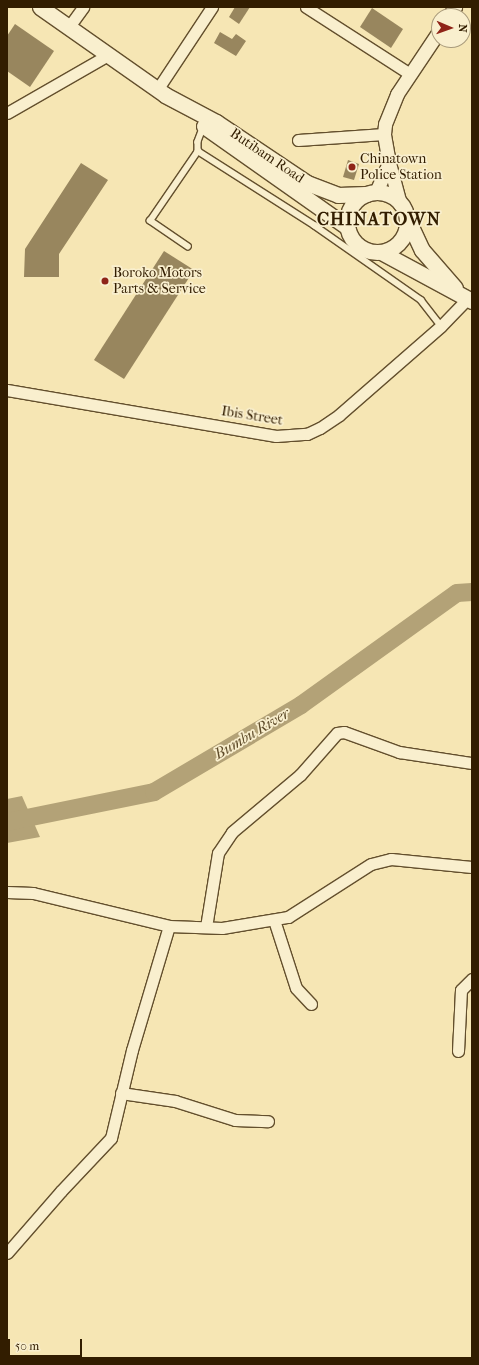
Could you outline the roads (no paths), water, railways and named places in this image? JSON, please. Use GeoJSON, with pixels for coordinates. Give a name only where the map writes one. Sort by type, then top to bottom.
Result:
{"type":"FeatureCollection","features":[{"type":"Feature","properties":{"kind":"main road","name":"Butibam Road"},"geometry":{"type":"LineString","coordinates":[[40,7],[106,56],[172,100],[204,126],[347,227]]}},
{"type":"Feature","properties":{"kind":"main road","name":"Butibam Road"},"geometry":{"type":"LineString","coordinates":[[172,100],[216,122],[307,183],[338,195],[371,193]]}},
{"type":"Feature","properties":{"kind":"main road"},"geometry":{"type":"LineString","coordinates":[[371,193],[389,195],[403,210],[422,250],[467,297],[380,252],[368,251],[357,245],[347,227],[352,206],[371,193]]}},
{"type":"Feature","properties":{"kind":"main road"},"geometry":{"type":"LineString","coordinates":[[380,252],[392,248],[401,240],[406,229],[403,210]]}},
{"type":"Feature","properties":{"kind":"street"},"geometry":{"type":"LineString","coordinates":[[68,28],[83,7]]}},
{"type":"Feature","properties":{"kind":"street"},"geometry":{"type":"LineString","coordinates":[[157,90],[212,7]]}},
{"type":"Feature","properties":{"kind":"street"},"geometry":{"type":"LineString","coordinates":[[306,7],[410,74]]}},
{"type":"Feature","properties":{"kind":"street"},"geometry":{"type":"LineString","coordinates":[[403,210],[390,163],[384,134],[392,105],[410,74],[431,43]]}},
{"type":"Feature","properties":{"kind":"street"},"geometry":{"type":"LineString","coordinates":[[7,113],[106,56]]}},
{"type":"Feature","properties":{"kind":"street"},"geometry":{"type":"LineString","coordinates":[[298,140],[384,134]]}},
{"type":"Feature","properties":{"kind":"street"},"geometry":{"type":"LineString","coordinates":[[371,193],[390,163]]}},
{"type":"Feature","properties":{"kind":"street","name":"Ibis Street"},"geometry":{"type":"LineString","coordinates":[[7,390],[291,436],[307,434],[331,422],[441,326],[467,297]]}},
{"type":"Feature","properties":{"kind":"street"},"geometry":{"type":"LineString","coordinates":[[206,927],[218,853],[232,832],[300,775],[337,733],[344,732],[399,752],[472,763]]}},
{"type":"Feature","properties":{"kind":"street"},"geometry":{"type":"LineString","coordinates":[[7,892],[33,893],[169,926],[222,928],[288,917],[371,864],[391,859],[472,867]]}},
{"type":"Feature","properties":{"kind":"street"},"geometry":{"type":"LineString","coordinates":[[274,920],[296,988],[311,1004]]}},
{"type":"Feature","properties":{"kind":"street"},"geometry":{"type":"LineString","coordinates":[[7,1253],[61,1191],[111,1138],[121,1093],[169,926]]}},
{"type":"Feature","properties":{"kind":"street"},"geometry":{"type":"LineString","coordinates":[[458,1051],[461,990],[472,979]]}},
{"type":"Feature","properties":{"kind":"street"},"geometry":{"type":"LineString","coordinates":[[121,1093],[175,1101],[235,1120],[268,1120]]}},
{"type":"Feature","properties":{"kind":"lane"},"geometry":{"type":"LineString","coordinates":[[188,246],[150,221],[198,151],[198,142],[204,126]]}},
{"type":"Feature","properties":{"kind":"lane"},"geometry":{"type":"LineString","coordinates":[[198,151],[320,229],[422,300],[441,326]]}},
{"type":"Feature","properties":{"kind":"waterway","name":"Bumbu River"},"geometry":{"type":"LineString","coordinates":[[7,822],[154,792],[301,705],[457,593],[472,592]]}},
{"type":"Feature","properties":{"kind":"place","name":"Chinatown Police Station"},"geometry":{"type":"Point","coordinates":[352,167]}},
{"type":"Feature","properties":{"kind":"place","name":"Boroko Motors Parts & Service"},"geometry":{"type":"Point","coordinates":[105,281]}},
{"type":"Feature","properties":{"kind":"district","name":"CHINATOWN"},"geometry":{"type":"Point","coordinates":[379,220]}}]}
